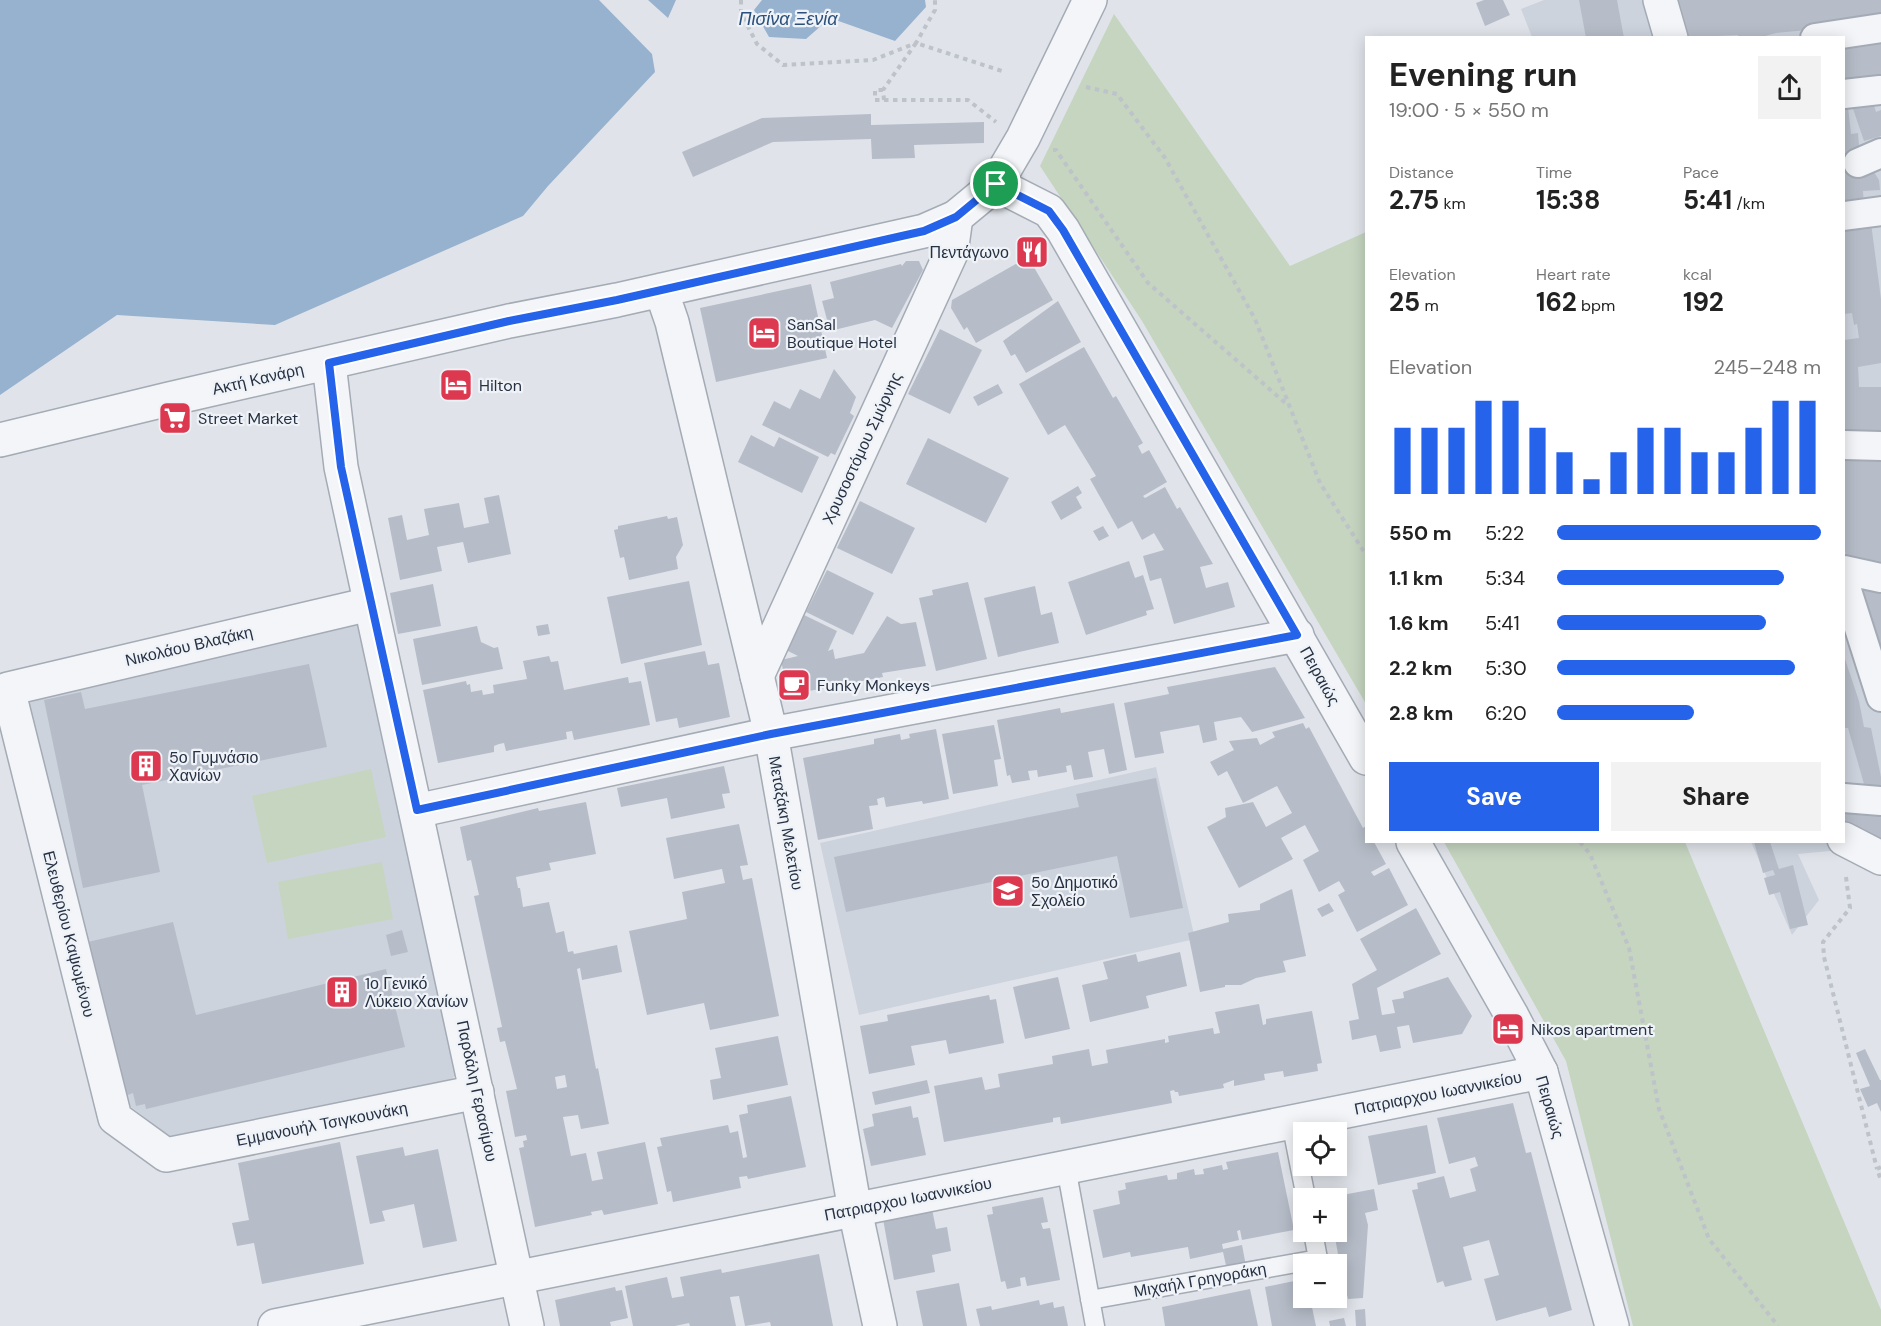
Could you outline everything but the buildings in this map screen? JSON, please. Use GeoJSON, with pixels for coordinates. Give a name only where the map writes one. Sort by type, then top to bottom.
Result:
{"type":"FeatureCollection","features":[{"type":"Feature","properties":{"kind":"street"},"geometry":{"type":"LineString","coordinates":[[996,184],[1023,138],[1090,0]]}},
{"type":"Feature","properties":{"kind":"street"},"geometry":{"type":"LineString","coordinates":[[1660,0],[1670,36]]}},
{"type":"Feature","properties":{"kind":"street"},"geometry":{"type":"LineString","coordinates":[[1828,36],[1881,28]]}},
{"type":"Feature","properties":{"kind":"street"},"geometry":{"type":"LineString","coordinates":[[1845,94],[1880,90]]}},
{"type":"Feature","properties":{"kind":"street","name":"Ακτή Κανάρη"},"geometry":{"type":"LineString","coordinates":[[0,440],[509,321],[661,290],[924,231],[956,217],[996,184]]}},
{"type":"Feature","properties":{"kind":"street","name":"Πειραιώς"},"geometry":{"type":"LineString","coordinates":[[996,184],[1049,211],[1063,230],[1365,756]]}},
{"type":"Feature","properties":{"kind":"street"},"geometry":{"type":"LineString","coordinates":[[1845,216],[1881,211]]}},
{"type":"Feature","properties":{"kind":"street","name":"Χρυσοστόμου Σμύρνης"},"geometry":{"type":"LineString","coordinates":[[757,676],[951,253],[956,217]]}},
{"type":"Feature","properties":{"kind":"street","name":"Μεταξάκη Μελετίου"},"geometry":{"type":"LineString","coordinates":[[661,290],[672,322],[771,734],[855,1210],[880,1326]]}},
{"type":"Feature","properties":{"kind":"street","name":"Παρδάλη Γερασίμου"},"geometry":{"type":"LineString","coordinates":[[329,363],[341,467],[527,1326]]}},
{"type":"Feature","properties":{"kind":"street"},"geometry":{"type":"LineString","coordinates":[[1845,445],[1881,447]]}},
{"type":"Feature","properties":{"kind":"street"},"geometry":{"type":"LineString","coordinates":[[1845,570],[1881,578]]}},
{"type":"Feature","properties":{"kind":"street"},"geometry":{"type":"LineString","coordinates":[[1845,584],[1881,697]]}},
{"type":"Feature","properties":{"kind":"street","name":"Νικολάου Βλαζάκη"},"geometry":{"type":"LineString","coordinates":[[8,689],[370,604]]}},
{"type":"Feature","properties":{"kind":"street"},"geometry":{"type":"LineString","coordinates":[[417,810],[771,734],[1297,635]]}},
{"type":"Feature","properties":{"kind":"street","name":"Ελευθερίου Καψωμένου"},"geometry":{"type":"LineString","coordinates":[[8,689],[115,1118],[166,1155]]}},
{"type":"Feature","properties":{"kind":"street"},"geometry":{"type":"LineString","coordinates":[[1845,798],[1881,801]]}},
{"type":"Feature","properties":{"kind":"street"},"geometry":{"type":"LineString","coordinates":[[1845,840],[1881,858]]}},
{"type":"Feature","properties":{"kind":"street","name":"Πειραιώς"},"geometry":{"type":"LineString","coordinates":[[1414,843],[1512,1016],[1541,1072],[1612,1326]]}},
{"type":"Feature","properties":{"kind":"street","name":"Πατριαρχου Ιωαννικείου"},"geometry":{"type":"LineString","coordinates":[[275,1326],[1541,1072]]}},
{"type":"Feature","properties":{"kind":"street","name":"Εμμανουήλ Τσιγκουνάκη"},"geometry":{"type":"LineString","coordinates":[[166,1155],[477,1092]]}},
{"type":"Feature","properties":{"kind":"lane"},"geometry":{"type":"LineString","coordinates":[[1291,1122],[1304,1188]]}},
{"type":"Feature","properties":{"kind":"lane"},"geometry":{"type":"LineString","coordinates":[[1066,1167],[1095,1326]]}},
{"type":"Feature","properties":{"kind":"lane","name":"Μιχαήλ Γρηγοράκη"},"geometry":{"type":"LineString","coordinates":[[1090,1300],[1318,1259],[1314,1242]]}},
{"type":"Feature","properties":{"kind":"path"},"geometry":{"type":"LineString","coordinates":[[741,0],[741,13],[757,44],[783,65],[873,60],[916,43],[1005,72]]}},
{"type":"Feature","properties":{"kind":"path"},"geometry":{"type":"LineString","coordinates":[[884,100],[883,90],[916,43],[935,10],[935,0]]}},
{"type":"Feature","properties":{"kind":"path"},"geometry":{"type":"LineString","coordinates":[[1086,87],[1117,94],[1166,158],[1254,319],[1320,483],[1365,553]]}},
{"type":"Feature","properties":{"kind":"path"},"geometry":{"type":"LineString","coordinates":[[883,90],[875,90],[875,100],[968,100],[1000,125],[1041,149],[1056,150],[1148,283],[1290,407]]}},
{"type":"Feature","properties":{"kind":"path"},"geometry":{"type":"LineString","coordinates":[[1845,840],[1850,908],[1823,942],[1824,957],[1881,1180]]}},
{"type":"Feature","properties":{"kind":"path"},"geometry":{"type":"LineString","coordinates":[[1581,843],[1590,854],[1629,948],[1659,1109],[1709,1239],[1778,1326]]}},
{"type":"Feature","properties":{"kind":"shaded area"},"geometry":{"type":"Polygon","coordinates":[[[1544,0],[1881,0],[1881,874],[1840,850],[1798,854],[1819,900],[1792,935],[1751,843],[1845,843],[1845,36],[1532,36],[1521,9],[1544,0]]]}},
{"type":"Feature","properties":{"kind":"shaded area"},"geometry":{"type":"Polygon","coordinates":[[[361,618],[460,1070],[450,1081],[172,1138],[126,1103],[26,698],[361,618]]]}},
{"type":"Feature","properties":{"kind":"shaded area","name":"5ο Δημοτικό Σχολείο"},"geometry":{"type":"Polygon","coordinates":[[[1156,767],[1195,939],[859,1015],[820,843],[1156,767]]]}},
{"type":"Feature","properties":{"kind":"green space"},"geometry":{"type":"Polygon","coordinates":[[[1114,14],[1290,266],[1365,232],[1365,702],[1142,321],[1040,166],[1114,14]]]}},
{"type":"Feature","properties":{"kind":"green space"},"geometry":{"type":"Polygon","coordinates":[[[371,769],[386,837],[267,863],[252,796],[371,769]]]}},
{"type":"Feature","properties":{"kind":"green space"},"geometry":{"type":"Polygon","coordinates":[[[1445,843],[1685,843],[1881,1310],[1881,1326],[1633,1326],[1566,1061],[1445,843]]]}},
{"type":"Feature","properties":{"kind":"green space"},"geometry":{"type":"Polygon","coordinates":[[[382,862],[393,919],[288,939],[278,882],[382,862]]]}},
{"type":"Feature","properties":{"kind":"water"},"geometry":{"type":"Polygon","coordinates":[[[0,0],[599,0],[652,54],[655,72],[548,186],[523,216],[275,325],[117,315],[0,395],[0,0]]]}},
{"type":"Feature","properties":{"kind":"water"},"geometry":{"type":"Polygon","coordinates":[[[648,0],[676,0],[668,18],[648,0]]]}},
{"type":"Feature","properties":{"kind":"water","name":"Πισίνα Ξενία"},"geometry":{"type":"Polygon","coordinates":[[[762,0],[925,0],[926,7],[895,41],[830,18],[806,39],[769,37],[754,10],[762,0]]]}},
{"type":"Feature","properties":{"kind":"place","name":"Πεντάγωνο"},"geometry":{"type":"Point","coordinates":[1032,252]}},
{"type":"Feature","properties":{"kind":"place","name":"SanSal Boutique Hotel"},"geometry":{"type":"Point","coordinates":[764,333]}},
{"type":"Feature","properties":{"kind":"place","name":"Hilton"},"geometry":{"type":"Point","coordinates":[456,385]}},
{"type":"Feature","properties":{"kind":"place","name":"Street Market"},"geometry":{"type":"Point","coordinates":[175,418]}},
{"type":"Feature","properties":{"kind":"place","name":"Funky Monkeys"},"geometry":{"type":"Point","coordinates":[794,685]}},
{"type":"Feature","properties":{"kind":"place","name":"5ο Γυμνάσιο Χανίων"},"geometry":{"type":"Point","coordinates":[146,766]}},
{"type":"Feature","properties":{"kind":"place","name":"5ο Δημοτικό Σχολείο"},"geometry":{"type":"Point","coordinates":[1008,891]}},
{"type":"Feature","properties":{"kind":"place","name":"1ο Γενικό Λύκειο Χανίων"},"geometry":{"type":"Point","coordinates":[342,992]}},
{"type":"Feature","properties":{"kind":"place","name":"Nikos apartment"},"geometry":{"type":"Point","coordinates":[1508,1029]}},
{"type":"Feature","properties":{"kind":"route"},"geometry":{"type":"LineString","coordinates":[[996,184],[1049,211],[1063,230],[1297,635],[771,734],[417,810],[341,467],[329,363],[509,321],[617,300],[924,231],[956,217],[996,184]]}}]}
